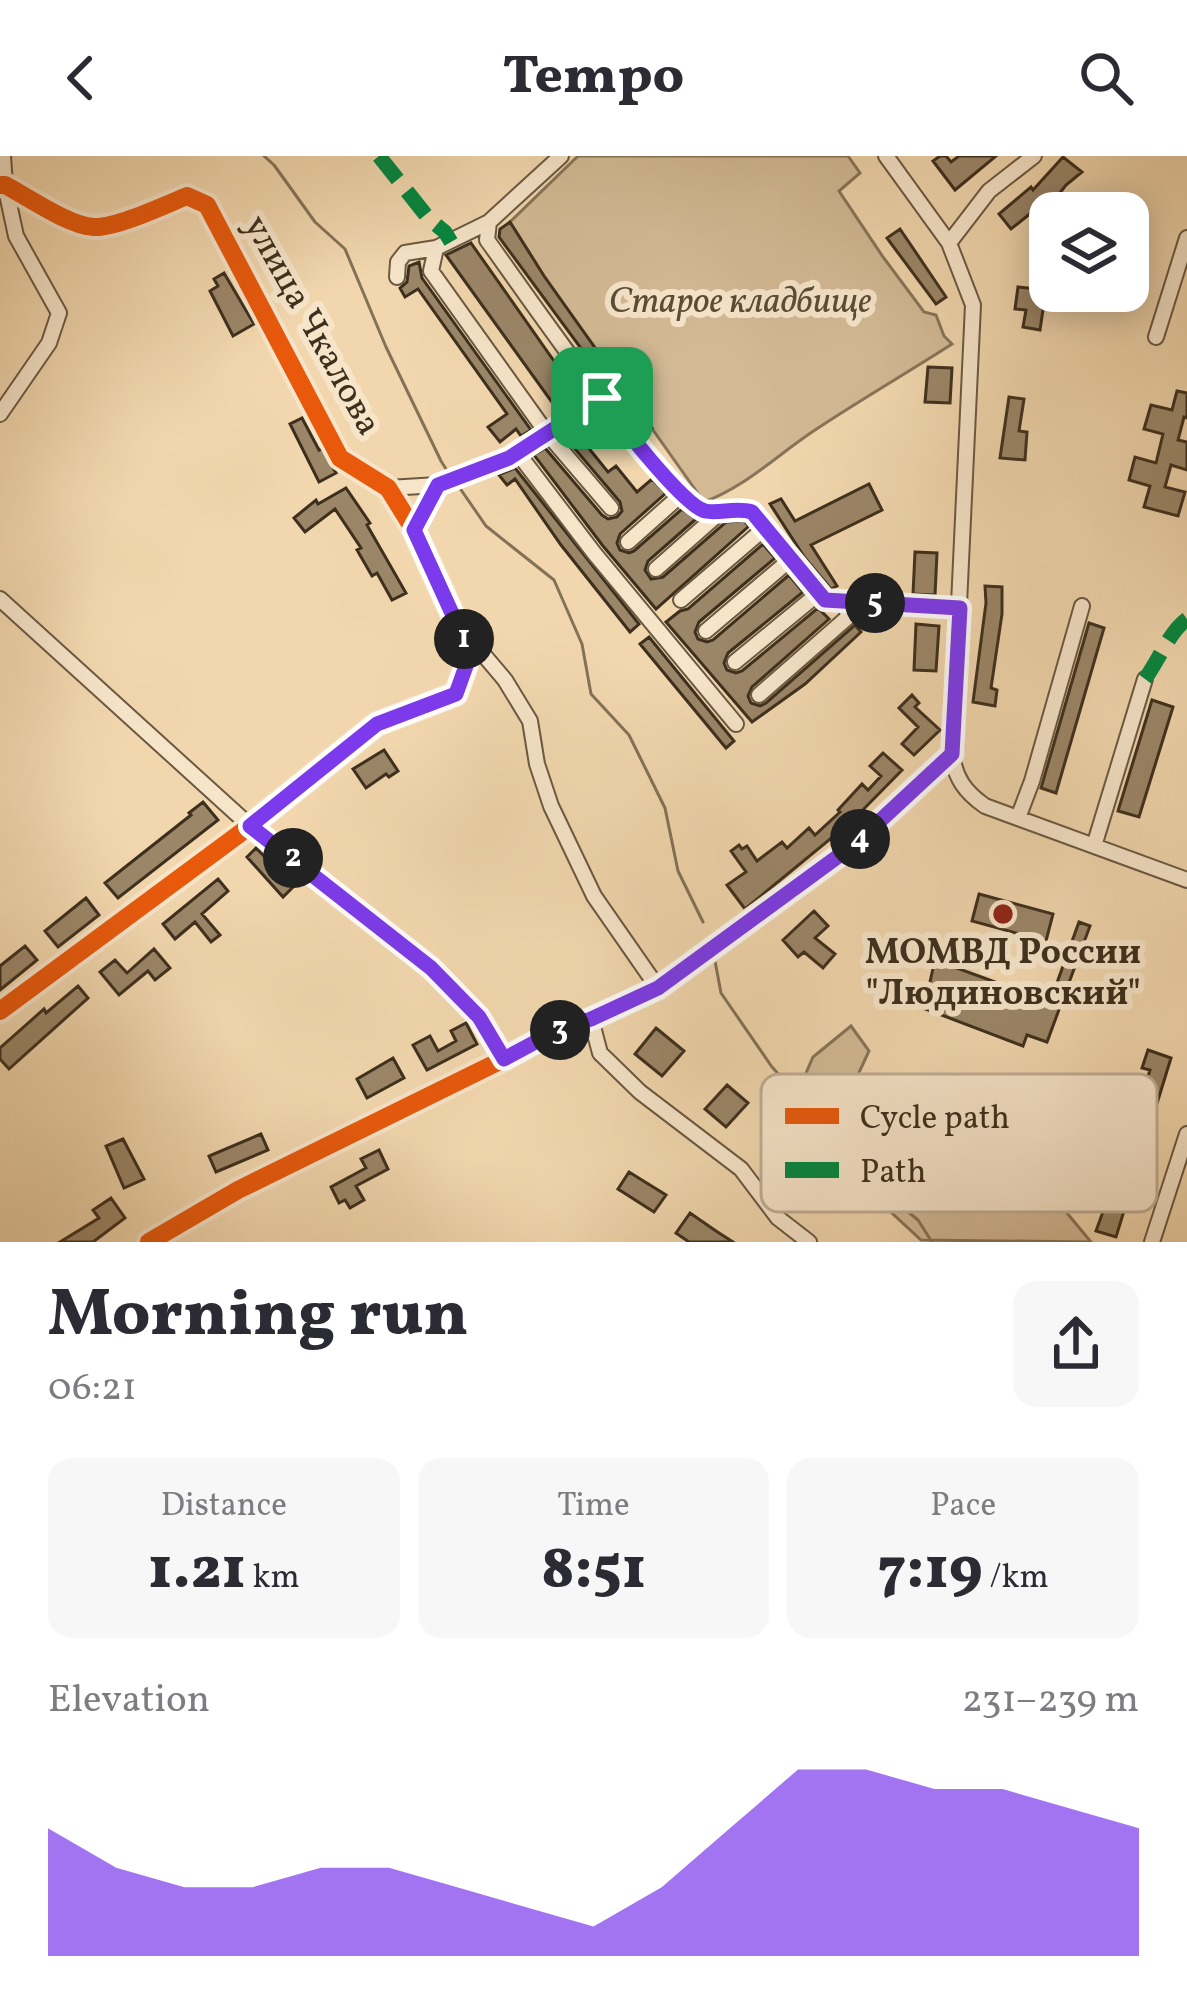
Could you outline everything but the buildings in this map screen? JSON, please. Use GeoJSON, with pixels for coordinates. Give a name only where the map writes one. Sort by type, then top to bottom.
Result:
{"type":"FeatureCollection","features":[{"type":"Feature","properties":{"kind":"street"},"geometry":{"type":"LineString","coordinates":[[0,413],[49,344],[59,313],[16,236],[3,185],[3,156]]}},
{"type":"Feature","properties":{"kind":"street"},"geometry":{"type":"LineString","coordinates":[[397,278],[398,262],[406,253],[436,248],[489,222],[561,156]]}},
{"type":"Feature","properties":{"kind":"street"},"geometry":{"type":"LineString","coordinates":[[886,156],[949,243],[973,304],[954,770],[970,796],[985,806],[1187,880]]}},
{"type":"Feature","properties":{"kind":"street"},"geometry":{"type":"LineString","coordinates":[[949,243],[989,191],[1034,156]]}},
{"type":"Feature","properties":{"kind":"street","name":"улица Чкалова"},"geometry":{"type":"LineString","coordinates":[[3,185],[96,228],[187,196],[207,205],[340,458],[388,488],[414,530],[466,644],[466,666],[456,694],[377,724],[250,826]]}},
{"type":"Feature","properties":{"kind":"street"},"geometry":{"type":"LineString","coordinates":[[489,222],[487,239],[622,426],[691,503],[706,512],[738,508],[752,512],[825,600],[960,608]]}},
{"type":"Feature","properties":{"kind":"street"},"geometry":{"type":"LineString","coordinates":[[1156,337],[1187,238]]}},
{"type":"Feature","properties":{"kind":"street"},"geometry":{"type":"LineString","coordinates":[[436,248],[431,271],[546,433],[610,508]]}},
{"type":"Feature","properties":{"kind":"street"},"geometry":{"type":"LineString","coordinates":[[388,488],[438,485],[517,452],[602,398]]}},
{"type":"Feature","properties":{"kind":"street"},"geometry":{"type":"LineString","coordinates":[[517,452],[736,724]]}},
{"type":"Feature","properties":{"kind":"street"},"geometry":{"type":"LineString","coordinates":[[414,530],[438,485]]}},
{"type":"Feature","properties":{"kind":"street"},"geometry":{"type":"LineString","coordinates":[[628,542],[682,494]]}},
{"type":"Feature","properties":{"kind":"street"},"geometry":{"type":"LineString","coordinates":[[656,568],[724,509]]}},
{"type":"Feature","properties":{"kind":"street"},"geometry":{"type":"LineString","coordinates":[[681,600],[765,528]]}},
{"type":"Feature","properties":{"kind":"street"},"geometry":{"type":"LineString","coordinates":[[706,631],[791,559]]}},
{"type":"Feature","properties":{"kind":"street"},"geometry":{"type":"LineString","coordinates":[[735,662],[819,592]]}},
{"type":"Feature","properties":{"kind":"street"},"geometry":{"type":"LineString","coordinates":[[0,599],[250,826],[431,968],[479,1017],[504,1059]]}},
{"type":"Feature","properties":{"kind":"street"},"geometry":{"type":"LineString","coordinates":[[758,694],[848,618],[848,602]]}},
{"type":"Feature","properties":{"kind":"street"},"geometry":{"type":"LineString","coordinates":[[1018,818],[1082,606]]}},
{"type":"Feature","properties":{"kind":"street"},"geometry":{"type":"LineString","coordinates":[[466,644],[483,654],[505,680],[530,721],[551,806],[594,896],[658,988]]}},
{"type":"Feature","properties":{"kind":"street"},"geometry":{"type":"LineString","coordinates":[[1094,846],[1145,679]]}},
{"type":"Feature","properties":{"kind":"street"},"geometry":{"type":"LineString","coordinates":[[149,1242],[238,1190],[556,1031],[658,988],[855,844],[952,754]]}},
{"type":"Feature","properties":{"kind":"street"},"geometry":{"type":"LineString","coordinates":[[0,1011],[250,826]]}},
{"type":"Feature","properties":{"kind":"street"},"geometry":{"type":"LineString","coordinates":[[591,1019],[600,1053],[640,1092],[741,1169],[761,1195]]}},
{"type":"Feature","properties":{"kind":"street"},"geometry":{"type":"LineString","coordinates":[[1152,1242],[1187,1134]]}},
{"type":"Feature","properties":{"kind":"street"},"geometry":{"type":"LineString","coordinates":[[773,1212],[808,1242]]}},
{"type":"Feature","properties":{"kind":"green space","name":"Старое кладбище"},"geometry":{"type":"Polygon","coordinates":[[[578,156],[848,156],[860,173],[839,191],[924,312],[936,315],[952,344],[815,430],[748,479],[704,502],[510,222],[578,156]]]}},
{"type":"Feature","properties":{"kind":"green space"},"geometry":{"type":"Polygon","coordinates":[[[851,1026],[869,1051],[858,1074],[806,1074],[813,1057],[851,1026]]]}},
{"type":"Feature","properties":{"kind":"green space"},"geometry":{"type":"Polygon","coordinates":[[[891,1212],[1066,1212],[1091,1242],[921,1240],[891,1212]]]}},
{"type":"Feature","properties":{"kind":"waterway"},"geometry":{"type":"LineString","coordinates":[[264,156],[315,222],[345,249],[386,347],[451,477]]}},
{"type":"Feature","properties":{"kind":"waterway"},"geometry":{"type":"LineString","coordinates":[[457,484],[486,526],[554,580],[582,644],[591,694],[629,735],[665,808],[678,871],[703,922]]}},
{"type":"Feature","properties":{"kind":"waterway"},"geometry":{"type":"LineString","coordinates":[[715,961],[721,993],[778,1074]]}},
{"type":"Feature","properties":{"kind":"waterway"},"geometry":{"type":"LineString","coordinates":[[908,1212],[932,1242]]}},
{"type":"Feature","properties":{"kind":"marked path"},"geometry":{"type":"LineString","coordinates":[[379,156],[451,242]]}},
{"type":"Feature","properties":{"kind":"marked path"},"geometry":{"type":"LineString","coordinates":[[1145,679],[1187,619]]}},
{"type":"Feature","properties":{"kind":"cycle path"},"geometry":{"type":"LineString","coordinates":[[0,185],[94,227],[127,220],[187,196],[207,205],[340,458],[388,488],[414,530],[466,644],[466,666],[456,694],[377,724],[250,826],[0,1011]]}},
{"type":"Feature","properties":{"kind":"cycle path"},"geometry":{"type":"LineString","coordinates":[[149,1242],[238,1190],[556,1031],[658,988],[855,844],[952,754]]}},
{"type":"Feature","properties":{"kind":"place","name":"МОМВД России \"Людиновский\""},"geometry":{"type":"Point","coordinates":[1003,914]}},
{"type":"Feature","properties":{"kind":"route"},"geometry":{"type":"LineString","coordinates":[[602,398],[691,503],[706,512],[738,508],[752,512],[825,600],[960,608],[952,754],[855,844],[658,988],[556,1031],[504,1059],[479,1017],[431,968],[250,826],[377,724],[456,694],[466,666],[466,644],[414,530],[438,485],[509,458],[602,398]]}}]}
